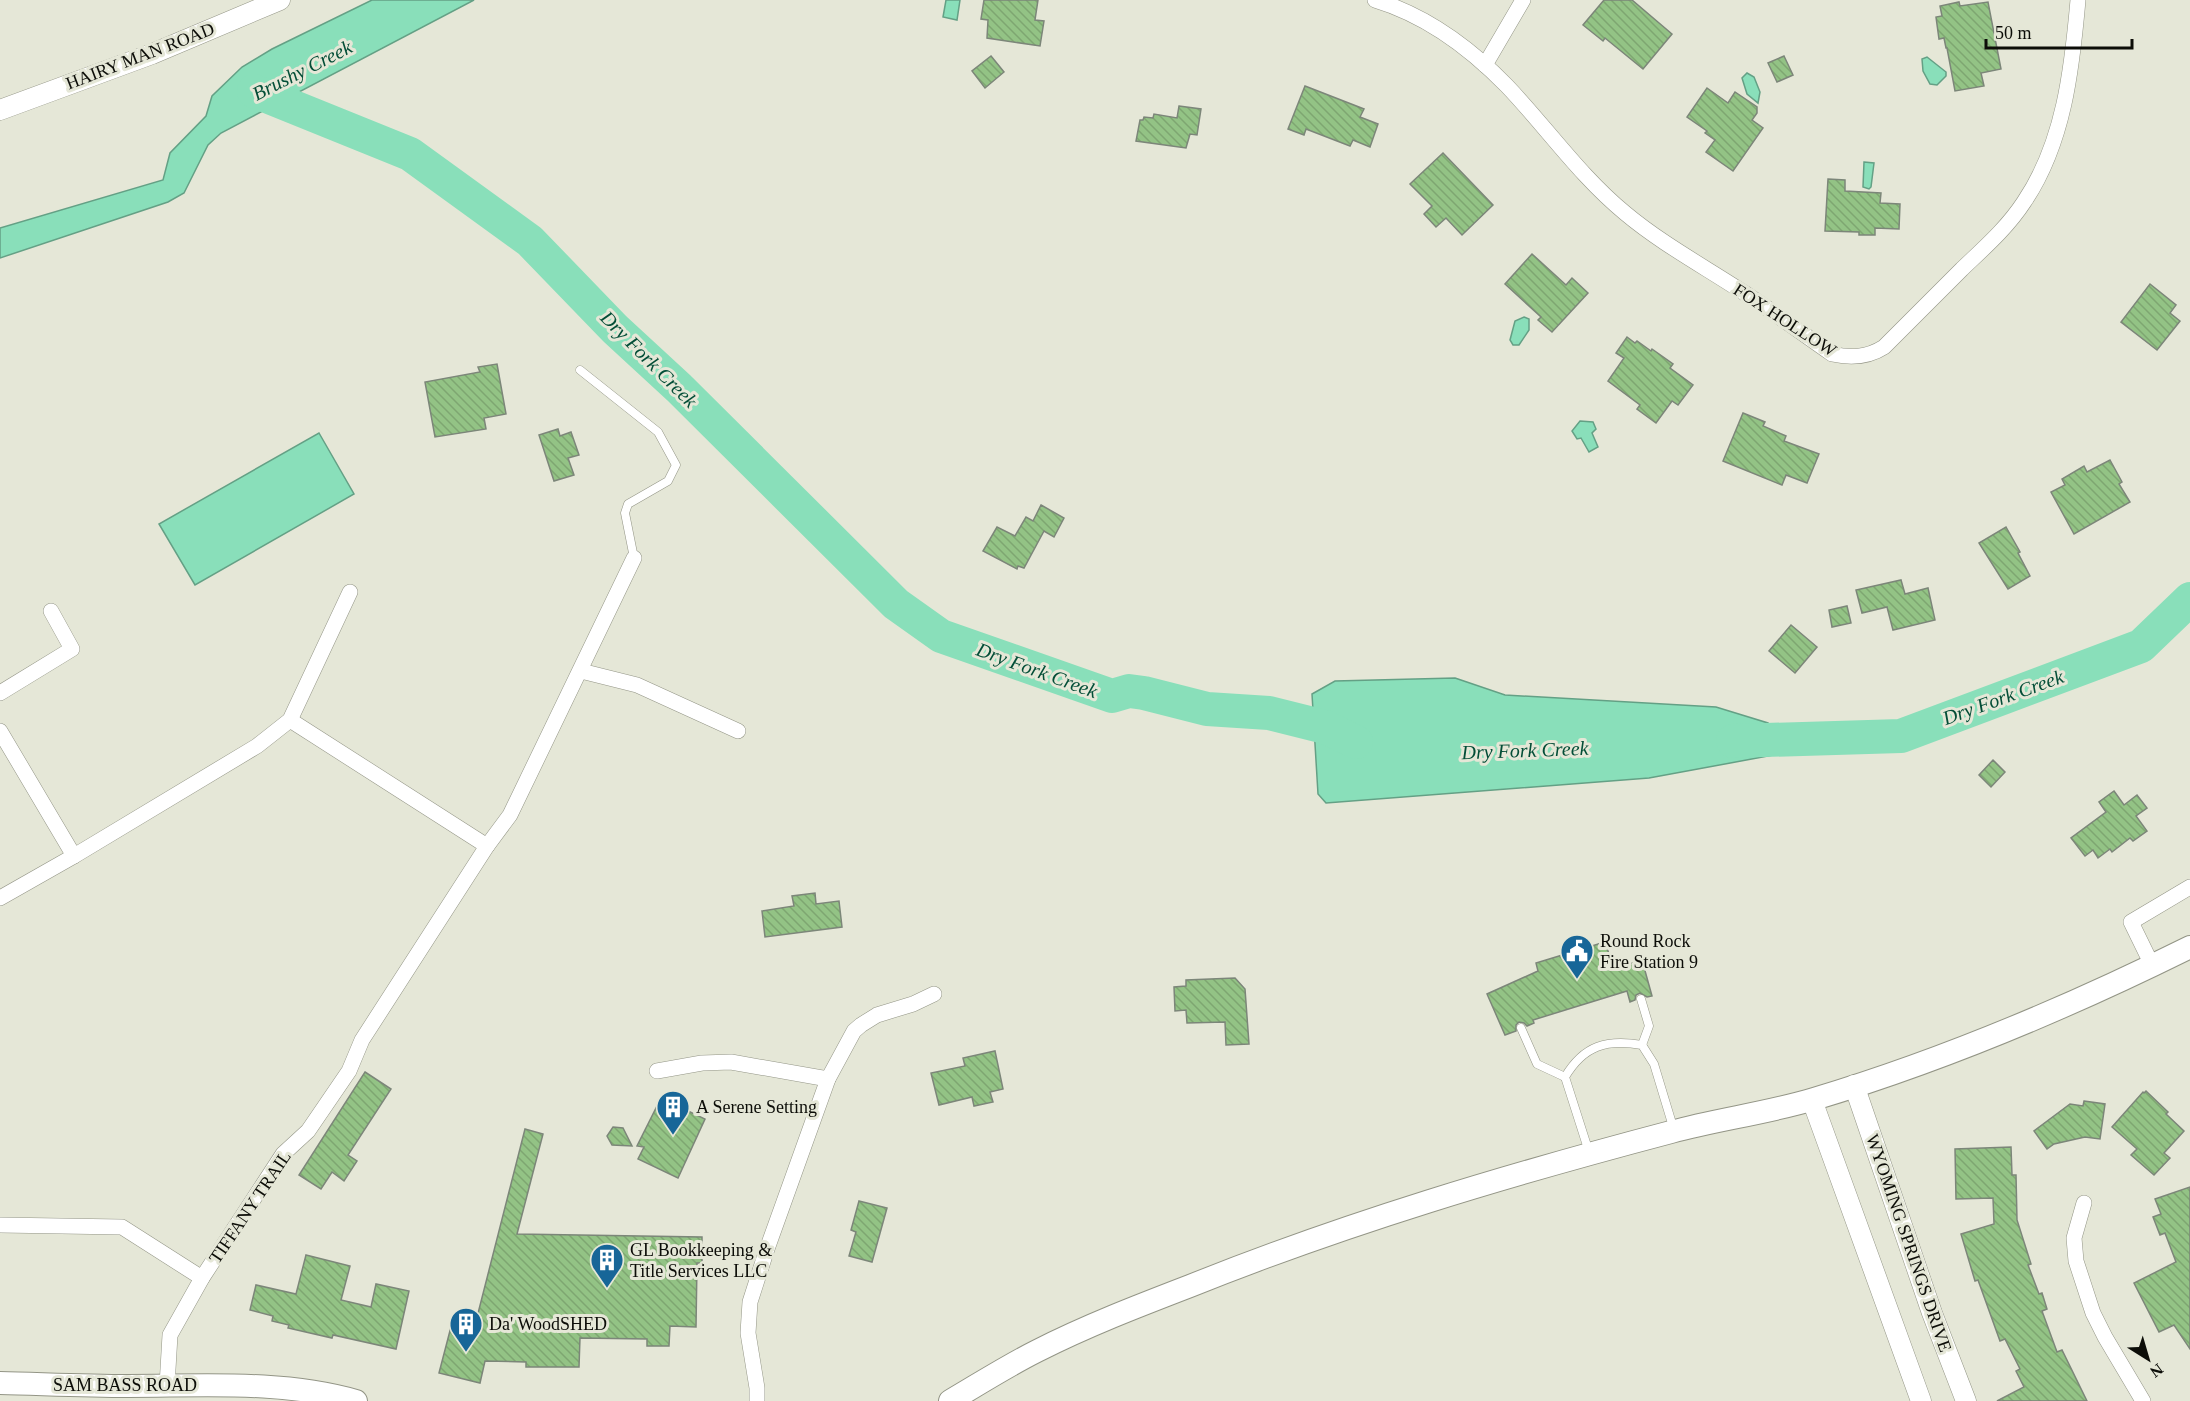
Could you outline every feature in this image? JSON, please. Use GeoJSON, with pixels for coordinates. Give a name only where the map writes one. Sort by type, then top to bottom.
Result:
{"type":"FeatureCollection","features":[{"type":"Feature","properties":{"kind":"main road"},"geometry":{"type":"LineString","coordinates":[[950,1401],[1035,1352],[1093,1324],[1250,1262],[1324,1235],[1481,1185],[1674,1131],[1812,1100],[2009,1030],[2190,946]]}},
{"type":"Feature","properties":{"kind":"main road","name":"SAM BASS ROAD"},"geometry":{"type":"LineString","coordinates":[[0,1383],[280,1388],[356,1401]]}},
{"type":"Feature","properties":{"kind":"street","name":"HAIRY MAN ROAD"},"geometry":{"type":"LineString","coordinates":[[0,110],[152,54],[280,0]]}},
{"type":"Feature","properties":{"kind":"street","name":"FOX HOLLOW"},"geometry":{"type":"LineString","coordinates":[[1375,0],[1419,18],[1485,65],[1591,182],[1624,213],[1660,240],[1746,294],[1832,354],[1847,357],[1877,352],[1884,347],[2004,228],[2024,202],[2040,174],[2062,112],[2073,58],[2078,0]]}},
{"type":"Feature","properties":{"kind":"street"},"geometry":{"type":"LineString","coordinates":[[1485,65],[1523,0]]}},
{"type":"Feature","properties":{"kind":"street","name":"TIFFANY TRAIL"},"geometry":{"type":"LineString","coordinates":[[167,1386],[170,1335],[202,1278],[283,1154],[308,1131],[350,1071],[362,1040],[487,846],[510,815],[634,558]]}},
{"type":"Feature","properties":{"kind":"street"},"geometry":{"type":"LineString","coordinates":[[0,898],[257,746],[290,720],[350,592]]}},
{"type":"Feature","properties":{"kind":"street"},"geometry":{"type":"LineString","coordinates":[[0,693],[72,649],[51,611]]}},
{"type":"Feature","properties":{"kind":"street"},"geometry":{"type":"LineString","coordinates":[[580,671],[637,685],[738,731]]}},
{"type":"Feature","properties":{"kind":"street"},"geometry":{"type":"LineString","coordinates":[[290,720],[487,846]]}},
{"type":"Feature","properties":{"kind":"street"},"geometry":{"type":"LineString","coordinates":[[0,731],[74,856]]}},
{"type":"Feature","properties":{"kind":"street"},"geometry":{"type":"LineString","coordinates":[[2152,965],[2131,922],[2190,887]]}},
{"type":"Feature","properties":{"kind":"street"},"geometry":{"type":"LineString","coordinates":[[757,1401],[748,1333],[750,1302],[766,1249],[828,1079],[854,1031],[861,1025],[877,1015],[913,1004],[934,994]]}},
{"type":"Feature","properties":{"kind":"street"},"geometry":{"type":"LineString","coordinates":[[657,1071],[702,1063],[732,1062],[828,1079]]}},
{"type":"Feature","properties":{"kind":"street","name":"WYOMING SPRINGS DRIVE"},"geometry":{"type":"LineString","coordinates":[[1854,1085],[1932,1313],[1966,1401]]}},
{"type":"Feature","properties":{"kind":"street"},"geometry":{"type":"LineString","coordinates":[[1812,1100],[1921,1401]]}},
{"type":"Feature","properties":{"kind":"street"},"geometry":{"type":"LineString","coordinates":[[2084,1203],[2074,1239],[2076,1261],[2097,1321],[2143,1401]]}},
{"type":"Feature","properties":{"kind":"street"},"geometry":{"type":"LineString","coordinates":[[0,1225],[122,1227],[202,1278]]}},
{"type":"Feature","properties":{"kind":"lane"},"geometry":{"type":"LineString","coordinates":[[580,370],[658,432],[676,465],[668,481],[628,504],[625,513],[634,558]]}},
{"type":"Feature","properties":{"kind":"lane"},"geometry":{"type":"LineString","coordinates":[[1641,999],[1649,1026],[1642,1045]]}},
{"type":"Feature","properties":{"kind":"lane"},"geometry":{"type":"LineString","coordinates":[[1521,1028],[1536,1064],[1565,1077],[1590,1155]]}},
{"type":"Feature","properties":{"kind":"lane"},"geometry":{"type":"LineString","coordinates":[[1565,1077],[1574,1062],[1596,1046],[1620,1041],[1642,1045],[1654,1064],[1674,1131]]}},
{"type":"Feature","properties":{"kind":"water","name":"Brushy Creek"},"geometry":{"type":"Polygon","coordinates":[[[372,0],[474,0],[221,133],[208,145],[184,193],[168,202],[0,258],[0,228],[163,180],[170,153],[206,116],[212,96],[242,67],[272,49],[372,0]]]}},
{"type":"Feature","properties":{"kind":"water"},"geometry":{"type":"Polygon","coordinates":[[[946,0],[960,0],[957,20],[943,17],[946,0]]]}},
{"type":"Feature","properties":{"kind":"water"},"geometry":{"type":"Polygon","coordinates":[[[1927,57],[1946,72],[1946,76],[1937,85],[1930,84],[1923,71],[1922,59],[1927,57]]]}},
{"type":"Feature","properties":{"kind":"water"},"geometry":{"type":"Polygon","coordinates":[[[1747,73],[1754,77],[1760,92],[1758,103],[1747,94],[1742,78],[1747,73]]]}},
{"type":"Feature","properties":{"kind":"water"},"geometry":{"type":"Polygon","coordinates":[[[1864,162],[1874,163],[1869,189],[1863,187],[1864,162]]]}},
{"type":"Feature","properties":{"kind":"water"},"geometry":{"type":"Polygon","coordinates":[[[1524,317],[1529,319],[1529,330],[1519,345],[1513,345],[1510,340],[1515,321],[1524,317]]]}},
{"type":"Feature","properties":{"kind":"water"},"geometry":{"type":"Polygon","coordinates":[[[1580,421],[1593,422],[1596,429],[1592,433],[1598,447],[1589,452],[1581,438],[1577,439],[1572,431],[1580,421]]]}},
{"type":"Feature","properties":{"kind":"water"},"geometry":{"type":"Polygon","coordinates":[[[319,433],[354,494],[195,585],[159,524],[319,433]]]}},
{"type":"Feature","properties":{"kind":"water"},"geometry":{"type":"Polygon","coordinates":[[[1455,678],[1505,695],[1716,707],[1768,723],[1790,752],[1649,778],[1326,803],[1318,794],[1312,694],[1335,681],[1455,678]]]}},
{"type":"Feature","properties":{"kind":"building"},"geometry":{"type":"Polygon","coordinates":[[[984,0],[1038,0],[1035,20],[1044,21],[1040,46],[987,38],[988,20],[981,19],[984,0]]]}},
{"type":"Feature","properties":{"kind":"building"},"geometry":{"type":"Polygon","coordinates":[[[1604,0],[1632,0],[1672,34],[1643,69],[1605,38],[1603,41],[1583,25],[1604,0]]]}},
{"type":"Feature","properties":{"kind":"building"},"geometry":{"type":"Polygon","coordinates":[[[1959,2],[1960,6],[1988,2],[2001,69],[1981,73],[1984,86],[1955,91],[1947,48],[1944,38],[1939,39],[1936,17],[1942,16],[1940,6],[1959,2]]]}},
{"type":"Feature","properties":{"kind":"building"},"geometry":{"type":"Polygon","coordinates":[[[991,56],[1004,72],[985,88],[972,71],[991,56]]]}},
{"type":"Feature","properties":{"kind":"building"},"geometry":{"type":"Polygon","coordinates":[[[1784,56],[1793,75],[1777,82],[1768,63],[1784,56]]]}},
{"type":"Feature","properties":{"kind":"building"},"geometry":{"type":"Polygon","coordinates":[[[1305,86],[1364,109],[1360,117],[1378,124],[1370,147],[1353,140],[1350,146],[1306,129],[1304,135],[1288,129],[1305,86]]]}},
{"type":"Feature","properties":{"kind":"building"},"geometry":{"type":"Polygon","coordinates":[[[1707,88],[1728,103],[1735,92],[1757,107],[1757,113],[1752,120],[1763,128],[1733,171],[1706,152],[1715,140],[1705,133],[1707,131],[1687,117],[1707,88]]]}},
{"type":"Feature","properties":{"kind":"building"},"geometry":{"type":"Polygon","coordinates":[[[1179,106],[1201,109],[1197,135],[1190,134],[1186,148],[1136,141],[1140,120],[1144,117],[1153,118],[1154,114],[1177,118],[1179,106]]]}},
{"type":"Feature","properties":{"kind":"building"},"geometry":{"type":"Polygon","coordinates":[[[1443,153],[1493,205],[1462,235],[1446,218],[1436,227],[1424,214],[1432,206],[1410,184],[1443,153]]]}},
{"type":"Feature","properties":{"kind":"building"},"geometry":{"type":"Polygon","coordinates":[[[1828,179],[1845,180],[1845,191],[1881,193],[1880,203],[1900,204],[1899,229],[1875,228],[1875,235],[1825,231],[1828,179]]]}},
{"type":"Feature","properties":{"kind":"building"},"geometry":{"type":"Polygon","coordinates":[[[1532,254],[1566,285],[1572,278],[1588,293],[1552,332],[1538,320],[1541,317],[1505,284],[1532,254]]]}},
{"type":"Feature","properties":{"kind":"building"},"geometry":{"type":"Polygon","coordinates":[[[2150,284],[2176,305],[2170,313],[2180,321],[2157,350],[2121,322],[2150,284]]]}},
{"type":"Feature","properties":{"kind":"building"},"geometry":{"type":"Polygon","coordinates":[[[1627,337],[1651,351],[1652,349],[1673,364],[1670,368],[1693,385],[1678,405],[1672,401],[1656,423],[1637,409],[1640,405],[1608,381],[1624,358],[1616,353],[1627,337]]]}},
{"type":"Feature","properties":{"kind":"building"},"geometry":{"type":"Polygon","coordinates":[[[497,364],[506,414],[484,418],[486,429],[435,437],[425,382],[480,372],[478,367],[497,364]]]}},
{"type":"Feature","properties":{"kind":"building"},"geometry":{"type":"Polygon","coordinates":[[[1743,413],[1765,422],[1763,426],[1786,436],[1784,441],[1819,454],[1807,483],[1786,475],[1782,485],[1723,461],[1743,413]]]}},
{"type":"Feature","properties":{"kind":"building"},"geometry":{"type":"Polygon","coordinates":[[[558,429],[560,436],[571,432],[579,455],[568,458],[574,475],[554,481],[539,435],[558,429]]]}},
{"type":"Feature","properties":{"kind":"building"},"geometry":{"type":"Polygon","coordinates":[[[2110,460],[2122,482],[2119,484],[2130,502],[2074,534],[2051,492],[2065,485],[2062,479],[2084,466],[2087,472],[2110,460]]]}},
{"type":"Feature","properties":{"kind":"building"},"geometry":{"type":"Polygon","coordinates":[[[1041,505],[1064,518],[1054,537],[1044,531],[1024,568],[1018,566],[1017,569],[983,551],[997,527],[1015,536],[1026,517],[1033,521],[1041,505]]]}},
{"type":"Feature","properties":{"kind":"building"},"geometry":{"type":"Polygon","coordinates":[[[2006,527],[2030,576],[2008,589],[1979,543],[2006,527]]]}},
{"type":"Feature","properties":{"kind":"building"},"geometry":{"type":"Polygon","coordinates":[[[1901,580],[1905,594],[1928,588],[1935,620],[1893,630],[1887,607],[1862,613],[1856,590],[1901,580]]]}},
{"type":"Feature","properties":{"kind":"building"},"geometry":{"type":"Polygon","coordinates":[[[1847,606],[1851,623],[1832,627],[1829,610],[1847,606]]]}},
{"type":"Feature","properties":{"kind":"building"},"geometry":{"type":"Polygon","coordinates":[[[1791,625],[1817,647],[1795,673],[1769,651],[1791,625]]]}},
{"type":"Feature","properties":{"kind":"building"},"geometry":{"type":"Polygon","coordinates":[[[1993,760],[2005,772],[1991,787],[1979,775],[1993,760]]]}},
{"type":"Feature","properties":{"kind":"building"},"geometry":{"type":"Polygon","coordinates":[[[2114,791],[2124,805],[2137,795],[2147,808],[2136,816],[2147,831],[2133,841],[2130,838],[2112,852],[2110,849],[2098,858],[2093,850],[2085,856],[2071,838],[2106,812],[2099,802],[2114,791]]]}},
{"type":"Feature","properties":{"kind":"building"},"geometry":{"type":"Polygon","coordinates":[[[815,893],[816,904],[839,901],[842,927],[765,937],[762,911],[794,906],[792,896],[815,893]]]}},
{"type":"Feature","properties":{"kind":"building"},"geometry":{"type":"Polygon","coordinates":[[[1605,942],[1614,969],[1642,960],[1652,996],[1647,997],[1640,993],[1636,995],[1635,1000],[1630,1002],[1627,991],[1533,1020],[1534,1023],[1527,1026],[1519,1022],[1516,1025],[1516,1031],[1505,1035],[1487,994],[1538,971],[1536,963],[1605,942]]]}},
{"type":"Feature","properties":{"kind":"building"},"geometry":{"type":"Polygon","coordinates":[[[1235,978],[1245,989],[1249,1044],[1226,1045],[1225,1022],[1187,1023],[1186,1010],[1175,1011],[1174,987],[1186,986],[1186,980],[1235,978]]]}},
{"type":"Feature","properties":{"kind":"building"},"geometry":{"type":"Polygon","coordinates":[[[995,1051],[1003,1089],[990,1092],[993,1102],[974,1106],[972,1097],[939,1105],[931,1073],[965,1066],[963,1058],[995,1051]]]}},
{"type":"Feature","properties":{"kind":"building"},"geometry":{"type":"Polygon","coordinates":[[[365,1072],[391,1089],[348,1155],[357,1161],[344,1181],[332,1172],[321,1189],[299,1175],[365,1072]]]}},
{"type":"Feature","properties":{"kind":"building"},"geometry":{"type":"Polygon","coordinates":[[[2146,1091],[2184,1131],[2164,1153],[2170,1158],[2154,1175],[2131,1155],[2137,1149],[2112,1127],[2146,1091]]]}},
{"type":"Feature","properties":{"kind":"building","name":"A Serene Setting"},"geometry":{"type":"Polygon","coordinates":[[[661,1098],[705,1119],[678,1178],[638,1159],[644,1147],[637,1146],[661,1098]]]}},
{"type":"Feature","properties":{"kind":"building"},"geometry":{"type":"Polygon","coordinates":[[[2084,1101],[2105,1104],[2100,1139],[2085,1137],[2054,1144],[2047,1149],[2034,1131],[2070,1104],[2083,1106],[2084,1101]]]}},
{"type":"Feature","properties":{"kind":"building"},"geometry":{"type":"Polygon","coordinates":[[[613,1127],[623,1128],[632,1146],[612,1145],[607,1136],[613,1127]]]}},
{"type":"Feature","properties":{"kind":"building","name":"GL Bookkeeping & Title Services LLC"},"geometry":{"type":"Polygon","coordinates":[[[525,1129],[543,1134],[517,1234],[702,1237],[702,1263],[697,1263],[696,1327],[670,1326],[669,1346],[647,1346],[647,1339],[580,1338],[579,1367],[526,1367],[526,1362],[485,1361],[480,1383],[439,1373],[452,1323],[474,1329],[525,1129]]]}},
{"type":"Feature","properties":{"kind":"building"},"geometry":{"type":"Polygon","coordinates":[[[2011,1147],[2012,1175],[2016,1175],[2017,1220],[2031,1264],[2028,1265],[2039,1294],[2042,1293],[2047,1309],[2042,1311],[2057,1352],[2062,1350],[2087,1401],[1997,1401],[2024,1387],[2016,1371],[2020,1369],[2005,1339],[2000,1341],[1978,1280],[1975,1281],[1961,1234],[1994,1224],[1993,1198],[1956,1199],[1955,1149],[2011,1147]]]}},
{"type":"Feature","properties":{"kind":"building"},"geometry":{"type":"Polygon","coordinates":[[[2190,1187],[2190,1349],[2174,1325],[2159,1332],[2134,1283],[2176,1262],[2165,1233],[2160,1235],[2153,1217],[2161,1214],[2155,1199],[2190,1187]]]}},
{"type":"Feature","properties":{"kind":"building"},"geometry":{"type":"Polygon","coordinates":[[[859,1201],[887,1208],[872,1262],[849,1256],[856,1232],[851,1230],[859,1201]]]}},
{"type":"Feature","properties":{"kind":"building"},"geometry":{"type":"Polygon","coordinates":[[[306,1255],[350,1266],[341,1300],[371,1307],[376,1284],[409,1291],[396,1349],[288,1328],[289,1325],[272,1321],[273,1316],[250,1310],[256,1285],[296,1294],[306,1255]]]}},
{"type":"Feature","properties":{"kind":"waterway","name":"Dry Fork Creek"},"geometry":{"type":"LineString","coordinates":[[254,91],[410,154],[530,241],[615,329],[679,388],[896,604],[941,636],[1112,696],[1129,691],[1207,709],[1269,713],[1325,727],[1356,742]]}},
{"type":"Feature","properties":{"kind":"waterway","name":"Dry Fork Creek"},"geometry":{"type":"LineString","coordinates":[[1733,741],[1901,736],[2141,646],[2190,599]]}},
{"type":"Feature","properties":{"kind":"place","name":"Round Rock Fire Station 9"},"geometry":{"type":"Point","coordinates":[1577,980]}},
{"type":"Feature","properties":{"kind":"place","name":"A Serene Setting"},"geometry":{"type":"Point","coordinates":[673,1136]}},
{"type":"Feature","properties":{"kind":"place","name":"GL Bookkeeping & Title Services LLC"},"geometry":{"type":"Point","coordinates":[607,1289]}},
{"type":"Feature","properties":{"kind":"place","name":"Da' WoodSHED"},"geometry":{"type":"Point","coordinates":[466,1353]}}]}
